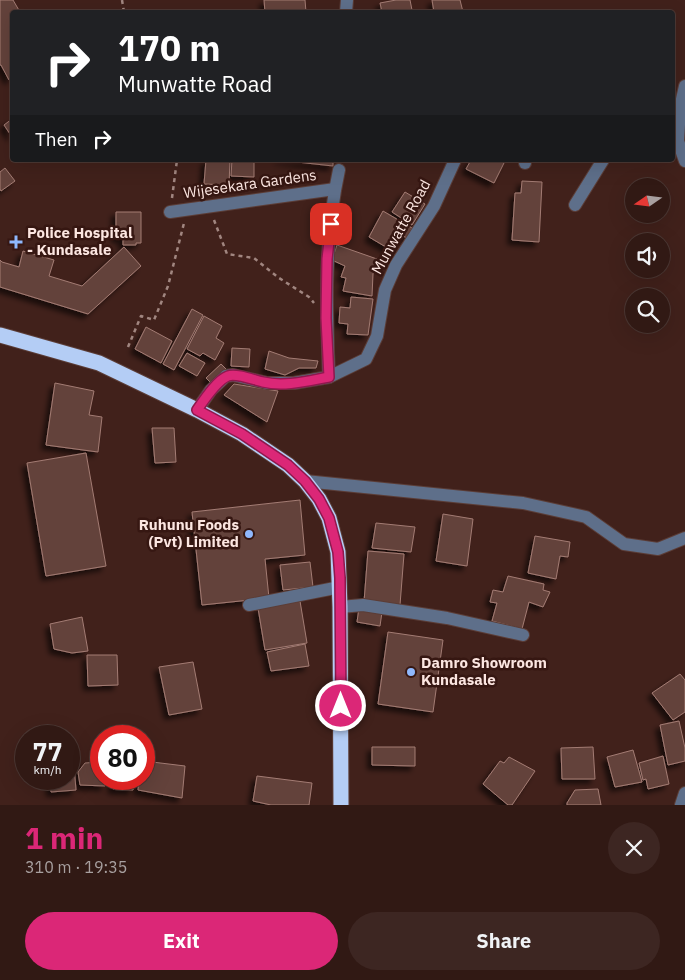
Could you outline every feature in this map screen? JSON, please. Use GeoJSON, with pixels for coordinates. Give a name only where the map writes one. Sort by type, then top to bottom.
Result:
{"type":"FeatureCollection","features":[{"type":"Feature","properties":{"kind":"highway"},"geometry":{"type":"LineString","coordinates":[[0,335],[99,363],[197,410],[242,434],[288,465],[305,481],[319,499],[329,518],[338,552],[340,586],[341,805]]}},
{"type":"Feature","properties":{"kind":"street"},"geometry":{"type":"LineString","coordinates":[[675,88],[685,80]]}},
{"type":"Feature","properties":{"kind":"street"},"geometry":{"type":"LineString","coordinates":[[685,86],[680,108],[678,142],[685,161]]}},
{"type":"Feature","properties":{"kind":"street","name":"Munwatte Road"},"geometry":{"type":"LineString","coordinates":[[197,410],[211,390],[226,376],[233,375],[267,383],[294,383],[329,377],[366,359],[376,336],[385,290],[396,265],[434,206],[454,162]]}},
{"type":"Feature","properties":{"kind":"street"},"geometry":{"type":"LineString","coordinates":[[575,205],[602,162]]}},
{"type":"Feature","properties":{"kind":"street","name":"Wijesekara Gardens"},"geometry":{"type":"LineString","coordinates":[[329,377],[326,318],[327,259],[339,170]]}},
{"type":"Feature","properties":{"kind":"street","name":"Wijesekara Gardens"},"geometry":{"type":"LineString","coordinates":[[170,212],[335,189]]}},
{"type":"Feature","properties":{"kind":"street"},"geometry":{"type":"LineString","coordinates":[[305,481],[524,503],[586,518],[624,544],[658,549],[685,538]]}},
{"type":"Feature","properties":{"kind":"street"},"geometry":{"type":"LineString","coordinates":[[248,605],[340,586]]}},
{"type":"Feature","properties":{"kind":"street"},"geometry":{"type":"LineString","coordinates":[[340,607],[364,606],[447,618],[523,636]]}},
{"type":"Feature","properties":{"kind":"street"},"geometry":{"type":"LineString","coordinates":[[681,805],[685,793]]}},
{"type":"Feature","properties":{"kind":"path"},"geometry":{"type":"LineString","coordinates":[[170,212],[177,162]]}},
{"type":"Feature","properties":{"kind":"path"},"geometry":{"type":"LineString","coordinates":[[208,207],[227,254],[254,258],[278,278],[309,297],[326,318]]}},
{"type":"Feature","properties":{"kind":"path"},"geometry":{"type":"LineString","coordinates":[[128,347],[141,316],[154,320],[168,286],[188,210]]}},
{"type":"Feature","properties":{"kind":"building"},"geometry":{"type":"Polygon","coordinates":[[[0,0],[13,0],[19,10],[10,10],[9,80],[0,65],[0,0]]]}},
{"type":"Feature","properties":{"kind":"building"},"geometry":{"type":"Polygon","coordinates":[[[264,0],[305,0],[306,10],[265,10],[264,0]]]}},
{"type":"Feature","properties":{"kind":"building"},"geometry":{"type":"Polygon","coordinates":[[[410,0],[412,10],[382,10],[380,3],[410,0]]]}},
{"type":"Feature","properties":{"kind":"building"},"geometry":{"type":"Polygon","coordinates":[[[432,0],[460,0],[462,10],[434,10],[432,0]]]}},
{"type":"Feature","properties":{"kind":"building"},"geometry":{"type":"Polygon","coordinates":[[[10,120],[10,134],[4,125],[10,120]]]}},
{"type":"Feature","properties":{"kind":"building"},"geometry":{"type":"Polygon","coordinates":[[[206,162],[230,162],[229,185],[204,184],[206,162]]]}},
{"type":"Feature","properties":{"kind":"building"},"geometry":{"type":"Polygon","coordinates":[[[232,162],[254,162],[254,177],[231,176],[232,162]]]}},
{"type":"Feature","properties":{"kind":"building"},"geometry":{"type":"Polygon","coordinates":[[[297,162],[333,162],[333,166],[297,162]]]}},
{"type":"Feature","properties":{"kind":"building"},"geometry":{"type":"Polygon","coordinates":[[[470,162],[504,163],[494,183],[466,169],[470,162]]]}},
{"type":"Feature","properties":{"kind":"building"},"geometry":{"type":"Polygon","coordinates":[[[5,168],[15,181],[1,191],[0,172],[5,168]]]}},
{"type":"Feature","properties":{"kind":"building"},"geometry":{"type":"Polygon","coordinates":[[[522,181],[542,182],[539,242],[512,240],[515,193],[521,193],[522,181]]]}},
{"type":"Feature","properties":{"kind":"building"},"geometry":{"type":"Polygon","coordinates":[[[405,192],[425,204],[412,225],[392,212],[405,192]]]}},
{"type":"Feature","properties":{"kind":"building"},"geometry":{"type":"Polygon","coordinates":[[[383,211],[412,228],[407,238],[399,234],[391,250],[369,237],[383,211]]]}},
{"type":"Feature","properties":{"kind":"building"},"geometry":{"type":"Polygon","coordinates":[[[116,212],[141,212],[141,243],[123,245],[123,238],[116,238],[116,212]]]}},
{"type":"Feature","properties":{"kind":"building"},"geometry":{"type":"Polygon","coordinates":[[[337,245],[377,259],[373,274],[372,296],[343,291],[346,278],[341,277],[345,266],[332,260],[337,245]]]}},
{"type":"Feature","properties":{"kind":"building"},"geometry":{"type":"Polygon","coordinates":[[[124,247],[141,266],[88,314],[0,287],[0,260],[19,267],[23,251],[54,260],[49,276],[82,286],[124,247]]]}},
{"type":"Feature","properties":{"kind":"building"},"geometry":{"type":"Polygon","coordinates":[[[351,297],[373,299],[368,335],[347,334],[348,324],[339,323],[340,307],[350,308],[351,297]]]}},
{"type":"Feature","properties":{"kind":"building"},"geometry":{"type":"Polygon","coordinates":[[[192,309],[203,315],[174,370],[163,364],[192,309]]]}},
{"type":"Feature","properties":{"kind":"building"},"geometry":{"type":"Polygon","coordinates":[[[204,316],[222,326],[216,338],[224,343],[215,360],[203,353],[200,356],[187,349],[204,316]]]}},
{"type":"Feature","properties":{"kind":"building"},"geometry":{"type":"Polygon","coordinates":[[[146,327],[172,341],[161,363],[135,349],[146,327]]]}},
{"type":"Feature","properties":{"kind":"building"},"geometry":{"type":"Polygon","coordinates":[[[232,348],[250,349],[249,367],[231,366],[232,348]]]}},
{"type":"Feature","properties":{"kind":"building"},"geometry":{"type":"Polygon","coordinates":[[[269,351],[289,358],[318,361],[316,368],[299,368],[285,375],[265,369],[269,351]]]}},
{"type":"Feature","properties":{"kind":"building"},"geometry":{"type":"Polygon","coordinates":[[[187,353],[205,363],[197,376],[179,366],[187,353]]]}},
{"type":"Feature","properties":{"kind":"building"},"geometry":{"type":"Polygon","coordinates":[[[221,364],[227,370],[212,384],[206,378],[221,364]]]}},
{"type":"Feature","properties":{"kind":"building"},"geometry":{"type":"Polygon","coordinates":[[[55,383],[94,391],[89,415],[102,417],[98,452],[46,445],[55,383]]]}},
{"type":"Feature","properties":{"kind":"building"},"geometry":{"type":"Polygon","coordinates":[[[234,384],[278,391],[267,422],[224,395],[234,384]]]}},
{"type":"Feature","properties":{"kind":"building"},"geometry":{"type":"Polygon","coordinates":[[[152,428],[174,428],[176,462],[155,463],[152,428]]]}},
{"type":"Feature","properties":{"kind":"building"},"geometry":{"type":"Polygon","coordinates":[[[86,453],[106,566],[46,576],[27,463],[86,453]]]}},
{"type":"Feature","properties":{"kind":"building","name":"Ruhunu Foods (Pvt) Limited"},"geometry":{"type":"Polygon","coordinates":[[[300,500],[305,555],[265,559],[269,598],[202,605],[192,512],[300,500]]]}},
{"type":"Feature","properties":{"kind":"building"},"geometry":{"type":"Polygon","coordinates":[[[443,514],[473,519],[467,566],[436,561],[443,514]]]}},
{"type":"Feature","properties":{"kind":"building"},"geometry":{"type":"Polygon","coordinates":[[[376,523],[415,527],[411,552],[372,548],[376,523]]]}},
{"type":"Feature","properties":{"kind":"building"},"geometry":{"type":"Polygon","coordinates":[[[535,536],[570,542],[568,557],[560,556],[556,579],[528,573],[535,536]]]}},
{"type":"Feature","properties":{"kind":"building"},"geometry":{"type":"Polygon","coordinates":[[[368,551],[404,554],[400,605],[364,602],[368,551]]]}},
{"type":"Feature","properties":{"kind":"building"},"geometry":{"type":"Polygon","coordinates":[[[310,562],[313,587],[283,590],[280,565],[310,562]]]}},
{"type":"Feature","properties":{"kind":"building"},"geometry":{"type":"Polygon","coordinates":[[[508,576],[544,584],[543,590],[550,592],[543,607],[529,602],[522,629],[492,621],[497,603],[490,602],[493,590],[503,592],[508,576]]]}},
{"type":"Feature","properties":{"kind":"building"},"geometry":{"type":"Polygon","coordinates":[[[300,601],[307,643],[265,650],[258,608],[300,601]]]}},
{"type":"Feature","properties":{"kind":"building"},"geometry":{"type":"Polygon","coordinates":[[[359,608],[382,612],[380,626],[357,622],[359,608]]]}},
{"type":"Feature","properties":{"kind":"building"},"geometry":{"type":"Polygon","coordinates":[[[82,617],[88,651],[72,653],[54,649],[50,624],[82,617]]]}},
{"type":"Feature","properties":{"kind":"building","name":"Damro Showroom Kundasale"},"geometry":{"type":"Polygon","coordinates":[[[388,632],[443,640],[433,712],[378,704],[388,632]]]}},
{"type":"Feature","properties":{"kind":"building"},"geometry":{"type":"Polygon","coordinates":[[[305,644],[309,666],[271,671],[267,652],[305,644]]]}},
{"type":"Feature","properties":{"kind":"building"},"geometry":{"type":"Polygon","coordinates":[[[87,655],[117,655],[118,685],[88,686],[87,655]]]}},
{"type":"Feature","properties":{"kind":"building"},"geometry":{"type":"Polygon","coordinates":[[[193,662],[202,709],[169,715],[159,667],[193,662]]]}},
{"type":"Feature","properties":{"kind":"building"},"geometry":{"type":"Polygon","coordinates":[[[680,674],[685,680],[685,712],[673,720],[652,693],[680,674]]]}},
{"type":"Feature","properties":{"kind":"building"},"geometry":{"type":"Polygon","coordinates":[[[679,721],[685,748],[685,761],[668,765],[660,725],[679,721]]]}},
{"type":"Feature","properties":{"kind":"building"},"geometry":{"type":"Polygon","coordinates":[[[372,747],[415,747],[415,766],[372,765],[372,747]]]}},
{"type":"Feature","properties":{"kind":"building"},"geometry":{"type":"Polygon","coordinates":[[[593,747],[595,779],[562,779],[561,748],[593,747]]]}},
{"type":"Feature","properties":{"kind":"building"},"geometry":{"type":"Polygon","coordinates":[[[633,750],[642,782],[615,787],[607,757],[633,750]]]}},
{"type":"Feature","properties":{"kind":"building"},"geometry":{"type":"Polygon","coordinates":[[[663,756],[669,784],[648,789],[646,779],[643,780],[639,763],[663,756]]]}},
{"type":"Feature","properties":{"kind":"building"},"geometry":{"type":"Polygon","coordinates":[[[509,757],[535,771],[512,805],[508,805],[483,784],[500,761],[504,763],[509,757]]]}},
{"type":"Feature","properties":{"kind":"building"},"geometry":{"type":"Polygon","coordinates":[[[155,762],[185,766],[182,798],[138,790],[155,790],[155,762]]]}},
{"type":"Feature","properties":{"kind":"building"},"geometry":{"type":"Polygon","coordinates":[[[85,763],[90,763],[90,785],[80,785],[80,769],[85,763]]]}},
{"type":"Feature","properties":{"kind":"building"},"geometry":{"type":"Polygon","coordinates":[[[257,776],[312,783],[309,805],[271,805],[253,801],[257,776]]]}},
{"type":"Feature","properties":{"kind":"building"},"geometry":{"type":"Polygon","coordinates":[[[598,789],[601,805],[567,805],[575,790],[598,789]]]}},
{"type":"Feature","properties":{"kind":"building"},"geometry":{"type":"Polygon","coordinates":[[[51,790],[76,790],[51,792],[51,790]]]}},
{"type":"Feature","properties":{"kind":"place","name":"Police Hospital - Kundasale"},"geometry":{"type":"Point","coordinates":[16,242]}},
{"type":"Feature","properties":{"kind":"place","name":"Ruhunu Foods (Pvt) Limited"},"geometry":{"type":"Point","coordinates":[249,534]}},
{"type":"Feature","properties":{"kind":"place","name":"Damro Showroom Kundasale"},"geometry":{"type":"Point","coordinates":[411,672]}},
{"type":"Feature","properties":{"kind":"route"},"geometry":{"type":"LineString","coordinates":[[331,224],[327,259],[326,318],[329,377],[294,383],[267,383],[233,375],[226,376],[211,390],[197,410],[242,434],[288,465],[305,481],[319,499],[329,518],[338,552],[340,578],[341,706]]}}]}
